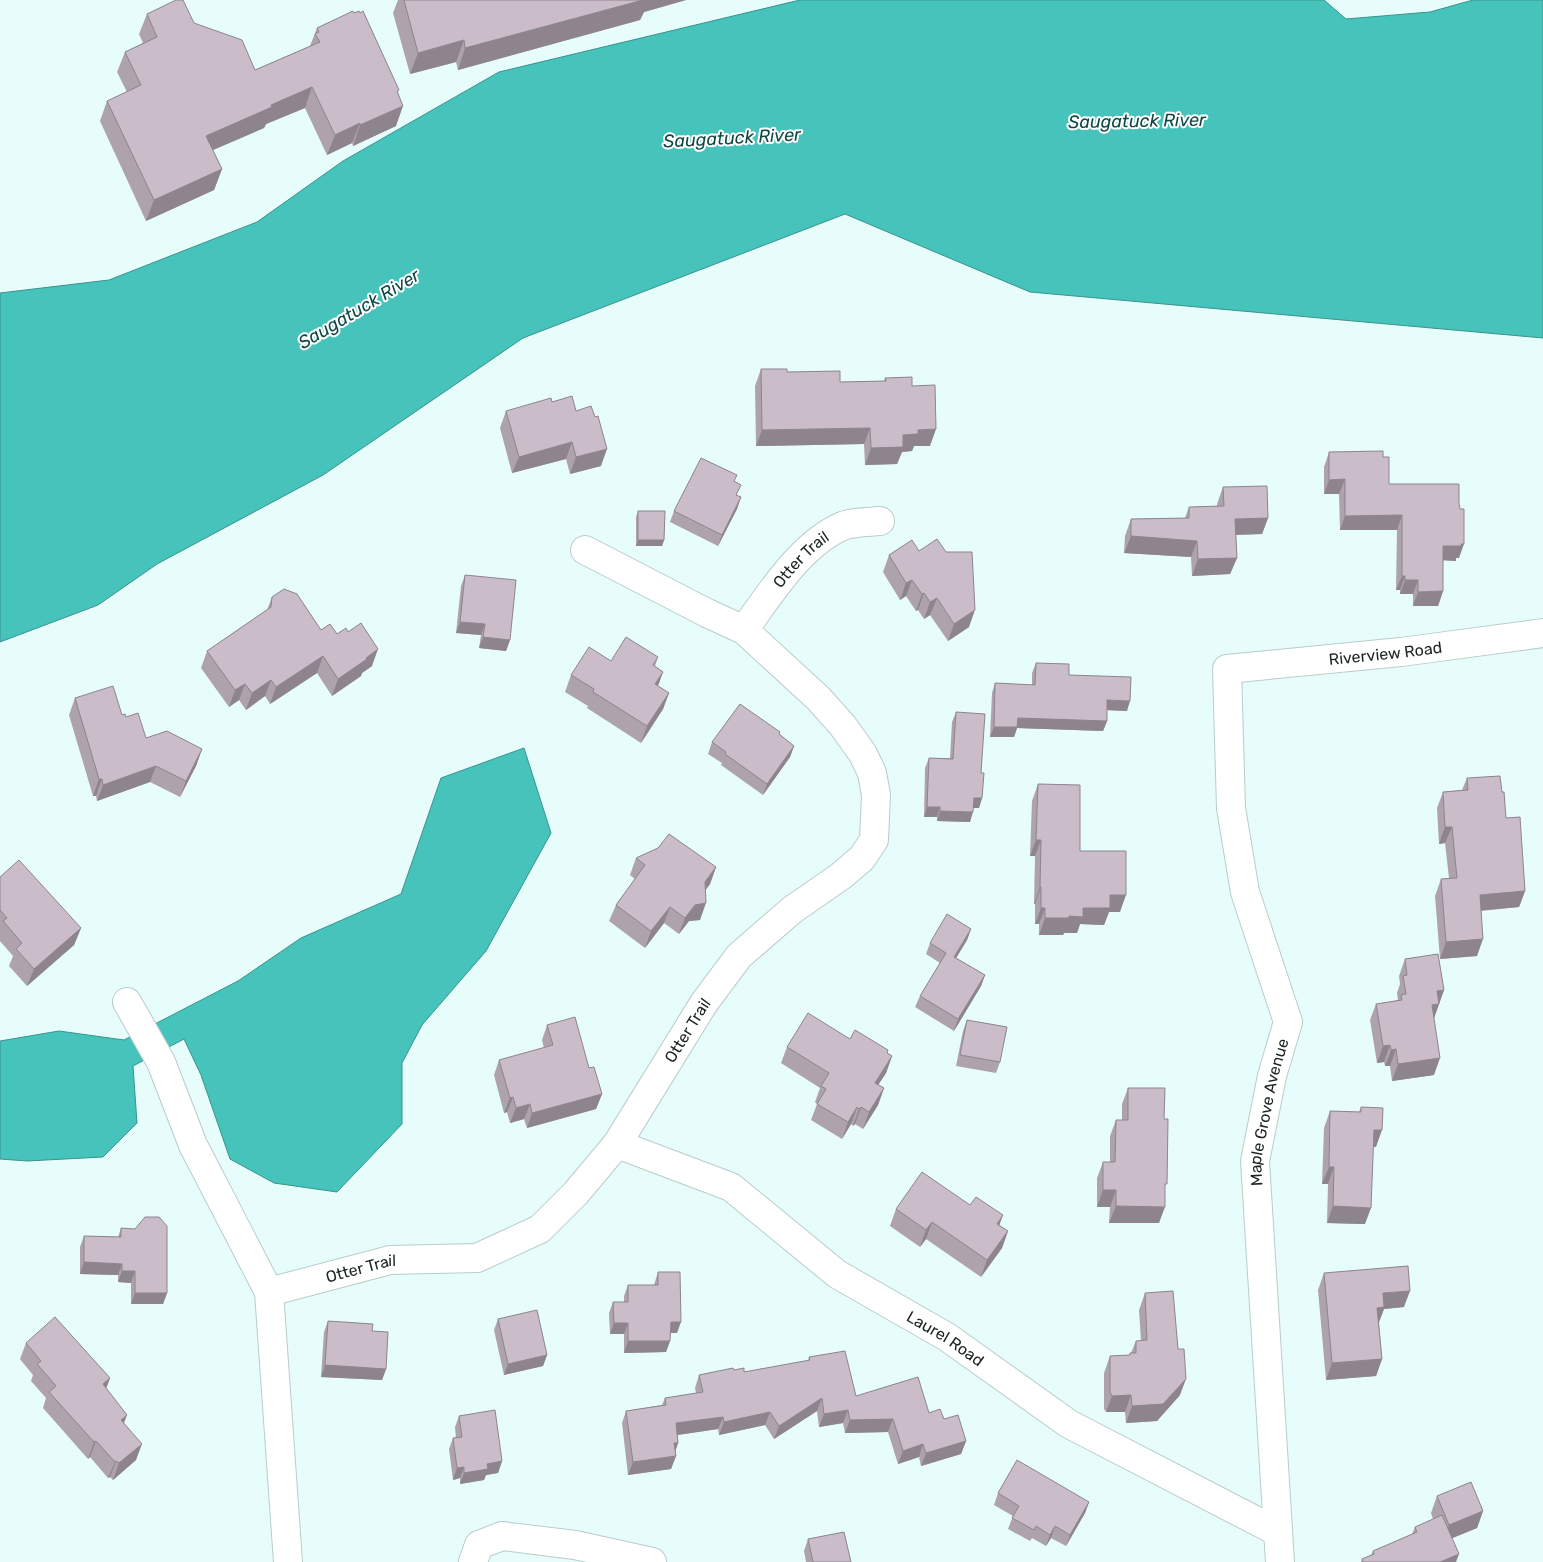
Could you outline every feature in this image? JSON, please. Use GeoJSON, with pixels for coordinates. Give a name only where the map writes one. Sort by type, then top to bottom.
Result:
{"type":"FeatureCollection","features":[{"type":"Feature","properties":{"kind":"street","name":"Otter Trail"},"geometry":{"type":"LineString","coordinates":[[744,630],[784,574],[818,541],[846,525],[880,521]]}},
{"type":"Feature","properties":{"kind":"street","name":"Otter Trail"},"geometry":{"type":"LineString","coordinates":[[269,1292],[390,1260],[477,1258],[540,1229],[576,1193],[617,1144],[704,1003],[739,956],[792,910],[841,876],[862,858],[874,840],[876,795],[872,774],[864,754],[819,699],[744,630],[585,550]]}},
{"type":"Feature","properties":{"kind":"street","name":"Riverview Road"},"geometry":{"type":"LineString","coordinates":[[1227,668],[1401,652],[1543,633]]}},
{"type":"Feature","properties":{"kind":"street","name":"Maple Grove Avenue"},"geometry":{"type":"LineString","coordinates":[[1227,668],[1231,808],[1245,892],[1288,1022],[1272,1076],[1255,1161],[1280,1562]]}},
{"type":"Feature","properties":{"kind":"street"},"geometry":{"type":"LineString","coordinates":[[130,1007],[161,1062],[193,1145],[269,1292],[288,1562]]}},
{"type":"Feature","properties":{"kind":"street","name":"Laurel Road"},"geometry":{"type":"LineString","coordinates":[[617,1144],[731,1187],[837,1274],[947,1337],[1069,1424],[1278,1532]]}},
{"type":"Feature","properties":{"kind":"street"},"geometry":{"type":"LineString","coordinates":[[473,1562],[479,1545],[502,1536],[576,1545],[652,1562]]}},
{"type":"Feature","properties":{"kind":"water","name":"Saugatuck River"},"geometry":{"type":"Polygon","coordinates":[[[800,0],[1324,0],[1346,19],[1430,12],[1473,0],[1543,0],[1543,338],[1030,292],[845,214],[523,338],[323,475],[157,564],[98,605],[0,642],[0,293],[109,280],[257,222],[343,161],[499,72],[800,0]]]}},
{"type":"Feature","properties":{"kind":"water"},"geometry":{"type":"Polygon","coordinates":[[[524,748],[551,833],[486,951],[422,1025],[402,1063],[402,1124],[337,1192],[274,1183],[230,1159],[201,1075],[184,1039],[133,1066],[137,1123],[103,1157],[27,1161],[0,1159],[0,1041],[59,1031],[124,1040],[238,981],[301,938],[401,894],[441,778],[524,748]]]}},
{"type":"Feature","properties":{"kind":"building"},"geometry":{"type":"Polygon","coordinates":[[[176,0],[183,0],[194,23],[242,40],[255,70],[320,42],[315,34],[319,32],[317,28],[353,11],[354,13],[359,11],[360,13],[363,11],[399,90],[397,91],[403,106],[335,135],[312,87],[206,136],[222,169],[154,200],[107,101],[141,85],[125,52],[157,37],[147,14],[176,0]]]}},
{"type":"Feature","properties":{"kind":"building"},"geometry":{"type":"Polygon","coordinates":[[[404,0],[643,0],[465,48],[464,40],[418,53],[404,0]]]}},
{"type":"Feature","properties":{"kind":"building"},"geometry":{"type":"Polygon","coordinates":[[[761,369],[787,369],[787,372],[840,371],[840,382],[886,381],[885,378],[912,377],[912,386],[935,385],[936,429],[918,430],[918,434],[903,435],[903,447],[871,448],[870,428],[762,430],[761,369]]]}},
{"type":"Feature","properties":{"kind":"building"},"geometry":{"type":"Polygon","coordinates":[[[572,396],[576,411],[591,406],[595,417],[598,416],[607,449],[576,457],[572,442],[519,457],[506,411],[551,398],[552,402],[572,396]]]}},
{"type":"Feature","properties":{"kind":"building"},"geometry":{"type":"Polygon","coordinates":[[[1383,451],[1383,457],[1389,457],[1389,484],[1459,484],[1460,509],[1464,509],[1464,544],[1461,544],[1461,546],[1443,546],[1443,591],[1418,592],[1418,580],[1405,580],[1405,576],[1402,576],[1402,515],[1345,516],[1345,479],[1329,480],[1329,452],[1383,451]]]}},
{"type":"Feature","properties":{"kind":"building"},"geometry":{"type":"Polygon","coordinates":[[[701,458],[737,475],[734,481],[741,485],[736,495],[741,497],[722,535],[674,511],[701,458]]]}},
{"type":"Feature","properties":{"kind":"building"},"geometry":{"type":"Polygon","coordinates":[[[1267,486],[1268,518],[1235,519],[1237,558],[1198,559],[1197,541],[1131,536],[1131,519],[1189,518],[1189,507],[1224,506],[1223,487],[1267,486]]]}},
{"type":"Feature","properties":{"kind":"building"},"geometry":{"type":"Polygon","coordinates":[[[638,511],[665,511],[664,540],[638,540],[638,511]]]}},
{"type":"Feature","properties":{"kind":"building"},"geometry":{"type":"Polygon","coordinates":[[[937,539],[946,552],[972,552],[975,610],[954,624],[937,598],[930,602],[912,580],[906,583],[889,555],[912,540],[919,551],[937,539]]]}},
{"type":"Feature","properties":{"kind":"building"},"geometry":{"type":"Polygon","coordinates":[[[465,575],[516,580],[510,640],[483,637],[485,624],[460,622],[465,575]]]}},
{"type":"Feature","properties":{"kind":"building"},"geometry":{"type":"Polygon","coordinates":[[[284,589],[297,594],[321,630],[330,624],[337,634],[346,628],[348,632],[361,623],[378,649],[338,679],[323,656],[276,687],[271,680],[252,693],[245,684],[235,690],[207,651],[271,607],[272,597],[284,589]]]}},
{"type":"Feature","properties":{"kind":"building"},"geometry":{"type":"Polygon","coordinates":[[[626,637],[658,657],[653,665],[663,672],[655,684],[669,693],[647,726],[593,692],[594,689],[571,675],[589,647],[611,661],[626,637]]]}},
{"type":"Feature","properties":{"kind":"building"},"geometry":{"type":"Polygon","coordinates":[[[1036,663],[1069,664],[1069,675],[1131,677],[1130,701],[1107,700],[1107,721],[1018,718],[1017,727],[994,727],[995,683],[1035,685],[1036,663]]]}},
{"type":"Feature","properties":{"kind":"building"},"geometry":{"type":"Polygon","coordinates":[[[113,686],[122,715],[125,714],[126,717],[138,713],[146,738],[167,731],[202,749],[186,781],[156,766],[103,785],[102,779],[99,779],[75,698],[113,686]]]}},
{"type":"Feature","properties":{"kind":"building"},"geometry":{"type":"Polygon","coordinates":[[[740,704],[780,732],[779,734],[794,746],[767,784],[725,754],[726,752],[712,742],[740,704]]]}},
{"type":"Feature","properties":{"kind":"building"},"geometry":{"type":"Polygon","coordinates":[[[956,712],[985,714],[981,773],[984,773],[982,798],[974,798],[973,812],[940,811],[940,807],[927,807],[929,758],[953,759],[956,712]]]}},
{"type":"Feature","properties":{"kind":"building"},"geometry":{"type":"Polygon","coordinates":[[[1500,776],[1502,792],[1504,792],[1506,818],[1520,817],[1525,891],[1480,895],[1483,939],[1446,942],[1441,879],[1457,878],[1452,827],[1445,827],[1443,792],[1468,790],[1467,778],[1500,776]]]}},
{"type":"Feature","properties":{"kind":"building"},"geometry":{"type":"Polygon","coordinates":[[[1038,784],[1080,785],[1080,851],[1126,851],[1126,895],[1110,895],[1110,908],[1083,908],[1083,917],[1045,918],[1045,908],[1041,908],[1041,840],[1036,840],[1038,784]]]}},
{"type":"Feature","properties":{"kind":"building"},"geometry":{"type":"Polygon","coordinates":[[[669,834],[716,867],[705,882],[706,903],[695,905],[685,918],[670,907],[651,931],[616,905],[645,865],[636,858],[658,848],[669,834]]]}},
{"type":"Feature","properties":{"kind":"building"},"geometry":{"type":"Polygon","coordinates":[[[19,860],[81,928],[34,969],[16,949],[22,943],[3,921],[7,918],[0,910],[0,877],[19,860]]]}},
{"type":"Feature","properties":{"kind":"building"},"geometry":{"type":"Polygon","coordinates":[[[947,914],[971,929],[954,957],[985,975],[958,1019],[920,996],[946,953],[930,943],[947,914]]]}},
{"type":"Feature","properties":{"kind":"building"},"geometry":{"type":"Polygon","coordinates":[[[1438,954],[1444,990],[1437,991],[1439,1004],[1432,1005],[1440,1058],[1398,1064],[1396,1049],[1391,1050],[1390,1045],[1383,1046],[1376,1004],[1402,1000],[1401,995],[1406,994],[1403,976],[1407,975],[1405,959],[1438,954]]]}},
{"type":"Feature","properties":{"kind":"building"},"geometry":{"type":"Polygon","coordinates":[[[808,1013],[850,1039],[855,1030],[888,1050],[887,1053],[892,1056],[875,1083],[884,1088],[869,1112],[861,1107],[859,1109],[857,1107],[848,1122],[817,1104],[826,1089],[821,1086],[829,1073],[787,1047],[808,1013]]]}},
{"type":"Feature","properties":{"kind":"building"},"geometry":{"type":"Polygon","coordinates":[[[575,1017],[589,1068],[594,1067],[602,1094],[532,1113],[530,1104],[516,1108],[513,1097],[510,1098],[499,1060],[553,1045],[547,1025],[575,1017]]]}},
{"type":"Feature","properties":{"kind":"building"},"geometry":{"type":"Polygon","coordinates":[[[967,1020],[1007,1027],[1000,1062],[960,1055],[967,1020]]]}},
{"type":"Feature","properties":{"kind":"building"},"geometry":{"type":"Polygon","coordinates":[[[1128,1088],[1165,1088],[1164,1119],[1168,1119],[1165,1207],[1116,1206],[1116,1190],[1103,1190],[1103,1162],[1115,1162],[1116,1120],[1128,1120],[1128,1088]]]}},
{"type":"Feature","properties":{"kind":"building"},"geometry":{"type":"Polygon","coordinates":[[[1361,1107],[1383,1108],[1382,1130],[1374,1130],[1371,1208],[1333,1206],[1334,1167],[1329,1167],[1330,1111],[1361,1112],[1361,1107]]]}},
{"type":"Feature","properties":{"kind":"building"},"geometry":{"type":"Polygon","coordinates":[[[922,1172],[970,1205],[976,1197],[1003,1215],[997,1224],[1008,1231],[987,1260],[932,1222],[926,1230],[896,1209],[922,1172]]]}},
{"type":"Feature","properties":{"kind":"building"},"geometry":{"type":"Polygon","coordinates":[[[145,1217],[159,1217],[167,1226],[167,1293],[135,1293],[135,1271],[122,1271],[122,1264],[84,1262],[84,1236],[121,1237],[121,1228],[135,1229],[145,1217]]]}},
{"type":"Feature","properties":{"kind":"building"},"geometry":{"type":"Polygon","coordinates":[[[1408,1266],[1410,1291],[1383,1293],[1384,1307],[1377,1308],[1382,1359],[1332,1363],[1324,1273],[1408,1266]]]}},
{"type":"Feature","properties":{"kind":"building"},"geometry":{"type":"Polygon","coordinates":[[[658,1272],[680,1272],[681,1322],[671,1322],[670,1341],[628,1341],[628,1323],[614,1323],[613,1302],[628,1302],[628,1285],[658,1285],[658,1272]]]}},
{"type":"Feature","properties":{"kind":"building"},"geometry":{"type":"Polygon","coordinates":[[[1173,1291],[1178,1349],[1184,1349],[1186,1379],[1163,1404],[1132,1406],[1131,1395],[1112,1396],[1110,1392],[1110,1356],[1136,1353],[1136,1341],[1147,1340],[1145,1293],[1173,1291]]]}},
{"type":"Feature","properties":{"kind":"building"},"geometry":{"type":"Polygon","coordinates":[[[537,1310],[547,1355],[508,1364],[498,1319],[537,1310]]]}},
{"type":"Feature","properties":{"kind":"building"},"geometry":{"type":"Polygon","coordinates":[[[55,1317],[110,1378],[103,1384],[127,1415],[121,1420],[142,1444],[119,1463],[115,1462],[96,1441],[94,1442],[49,1392],[56,1386],[37,1364],[41,1361],[26,1343],[55,1317]]]}},
{"type":"Feature","properties":{"kind":"building"},"geometry":{"type":"Polygon","coordinates":[[[328,1321],[373,1324],[372,1331],[388,1332],[386,1369],[325,1365],[328,1321]]]}},
{"type":"Feature","properties":{"kind":"building"},"geometry":{"type":"Polygon","coordinates":[[[845,1351],[856,1396],[918,1377],[929,1413],[940,1409],[944,1419],[958,1415],[966,1441],[926,1453],[923,1444],[903,1451],[893,1419],[850,1420],[848,1410],[824,1414],[822,1398],[779,1426],[770,1412],[724,1422],[723,1417],[676,1423],[678,1443],[674,1443],[676,1456],[633,1462],[626,1411],[666,1405],[665,1398],[703,1392],[699,1375],[733,1368],[734,1370],[744,1368],[744,1372],[810,1360],[809,1357],[845,1351]]]}},
{"type":"Feature","properties":{"kind":"building"},"geometry":{"type":"Polygon","coordinates":[[[495,1410],[502,1461],[487,1464],[488,1469],[464,1473],[464,1467],[457,1468],[453,1438],[462,1437],[459,1416],[495,1410]]]}},
{"type":"Feature","properties":{"kind":"building"},"geometry":{"type":"Polygon","coordinates":[[[1017,1460],[1089,1502],[1070,1535],[1055,1526],[1050,1535],[1036,1526],[1034,1530],[1012,1518],[1019,1506],[998,1493],[1017,1460]]]}},
{"type":"Feature","properties":{"kind":"building"},"geometry":{"type":"Polygon","coordinates":[[[1471,1482],[1483,1511],[1449,1525],[1437,1496],[1471,1482]]]}},
{"type":"Feature","properties":{"kind":"building"},"geometry":{"type":"Polygon","coordinates":[[[1442,1515],[1459,1554],[1440,1562],[1363,1562],[1362,1559],[1374,1554],[1373,1551],[1417,1532],[1415,1527],[1442,1515]]]}},
{"type":"Feature","properties":{"kind":"building"},"geometry":{"type":"Polygon","coordinates":[[[844,1532],[851,1562],[813,1562],[808,1539],[844,1532]]]}}]}
